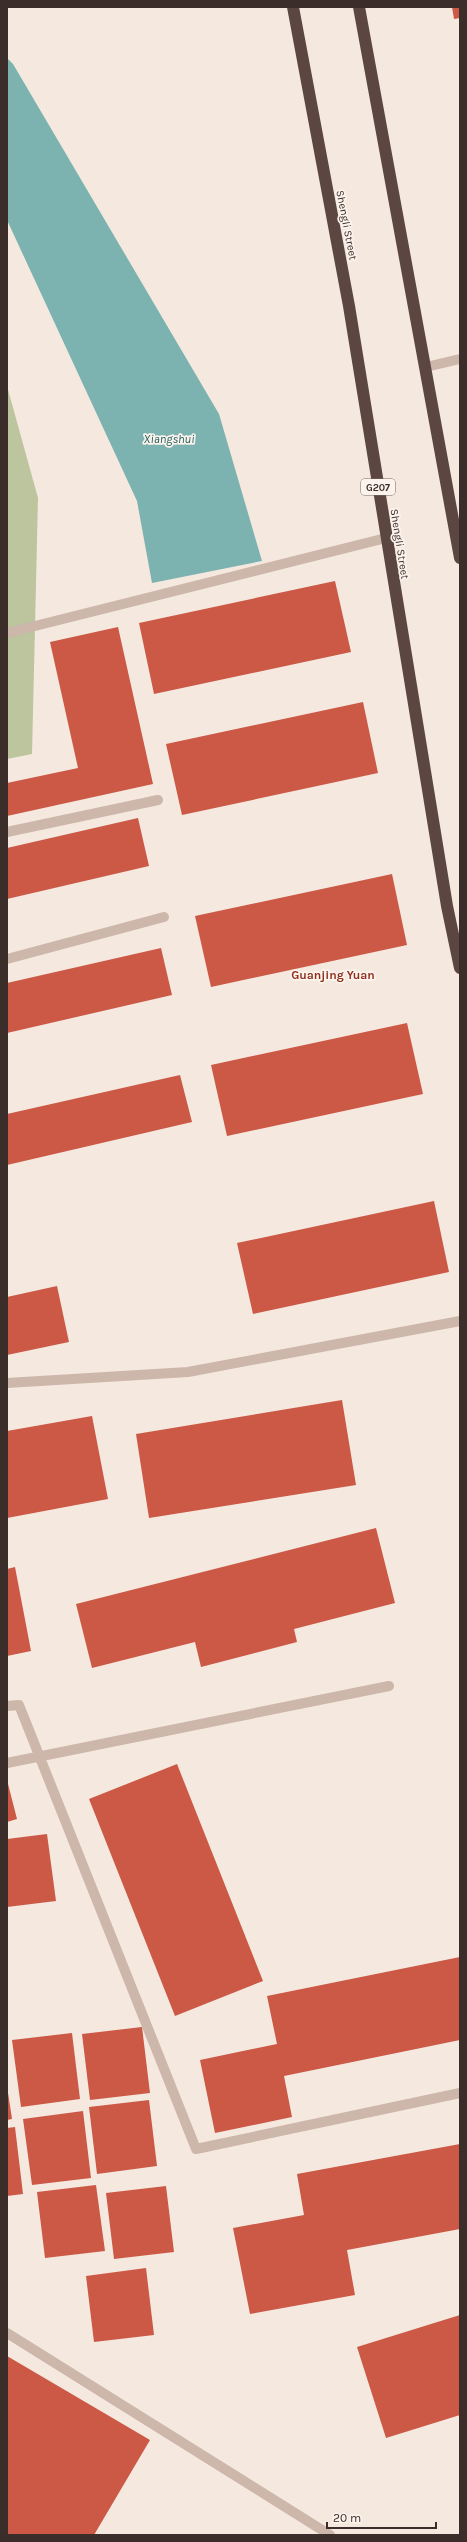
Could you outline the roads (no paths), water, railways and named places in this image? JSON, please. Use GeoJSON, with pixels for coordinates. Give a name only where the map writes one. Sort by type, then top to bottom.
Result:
{"type":"FeatureCollection","features":[{"type":"Feature","properties":{"kind":"highway","name":"Shengli Street"},"geometry":{"type":"LineString","coordinates":[[293,7],[349,306],[447,906],[460,968]]}},
{"type":"Feature","properties":{"kind":"highway"},"geometry":{"type":"LineString","coordinates":[[360,7],[460,558]]}},
{"type":"Feature","properties":{"kind":"street"},"geometry":{"type":"LineString","coordinates":[[426,367],[460,360]]}},
{"type":"Feature","properties":{"kind":"street"},"geometry":{"type":"LineString","coordinates":[[7,633],[386,538]]}},
{"type":"Feature","properties":{"kind":"street"},"geometry":{"type":"LineString","coordinates":[[7,832],[158,800]]}},
{"type":"Feature","properties":{"kind":"street"},"geometry":{"type":"LineString","coordinates":[[7,959],[164,917]]}},
{"type":"Feature","properties":{"kind":"street"},"geometry":{"type":"LineString","coordinates":[[7,1383],[188,1372],[460,1321]]}},
{"type":"Feature","properties":{"kind":"street"},"geometry":{"type":"LineString","coordinates":[[7,1763],[389,1686]]}},
{"type":"Feature","properties":{"kind":"street"},"geometry":{"type":"LineString","coordinates":[[7,1706],[19,1705],[196,2149],[460,2093]]}},
{"type":"Feature","properties":{"kind":"street"},"geometry":{"type":"LineString","coordinates":[[7,2333],[330,2535]]}},
{"type":"Feature","properties":{"kind":"water","name":"Xiangshui"},"geometry":{"type":"Polygon","coordinates":[[[7,58],[13,64],[219,414],[262,561],[152,583],[137,501],[7,220],[7,58]]]}},
{"type":"Feature","properties":{"kind":"district","name":"Guanjing Yuan"},"geometry":{"type":"Point","coordinates":[333,975]}}]}
